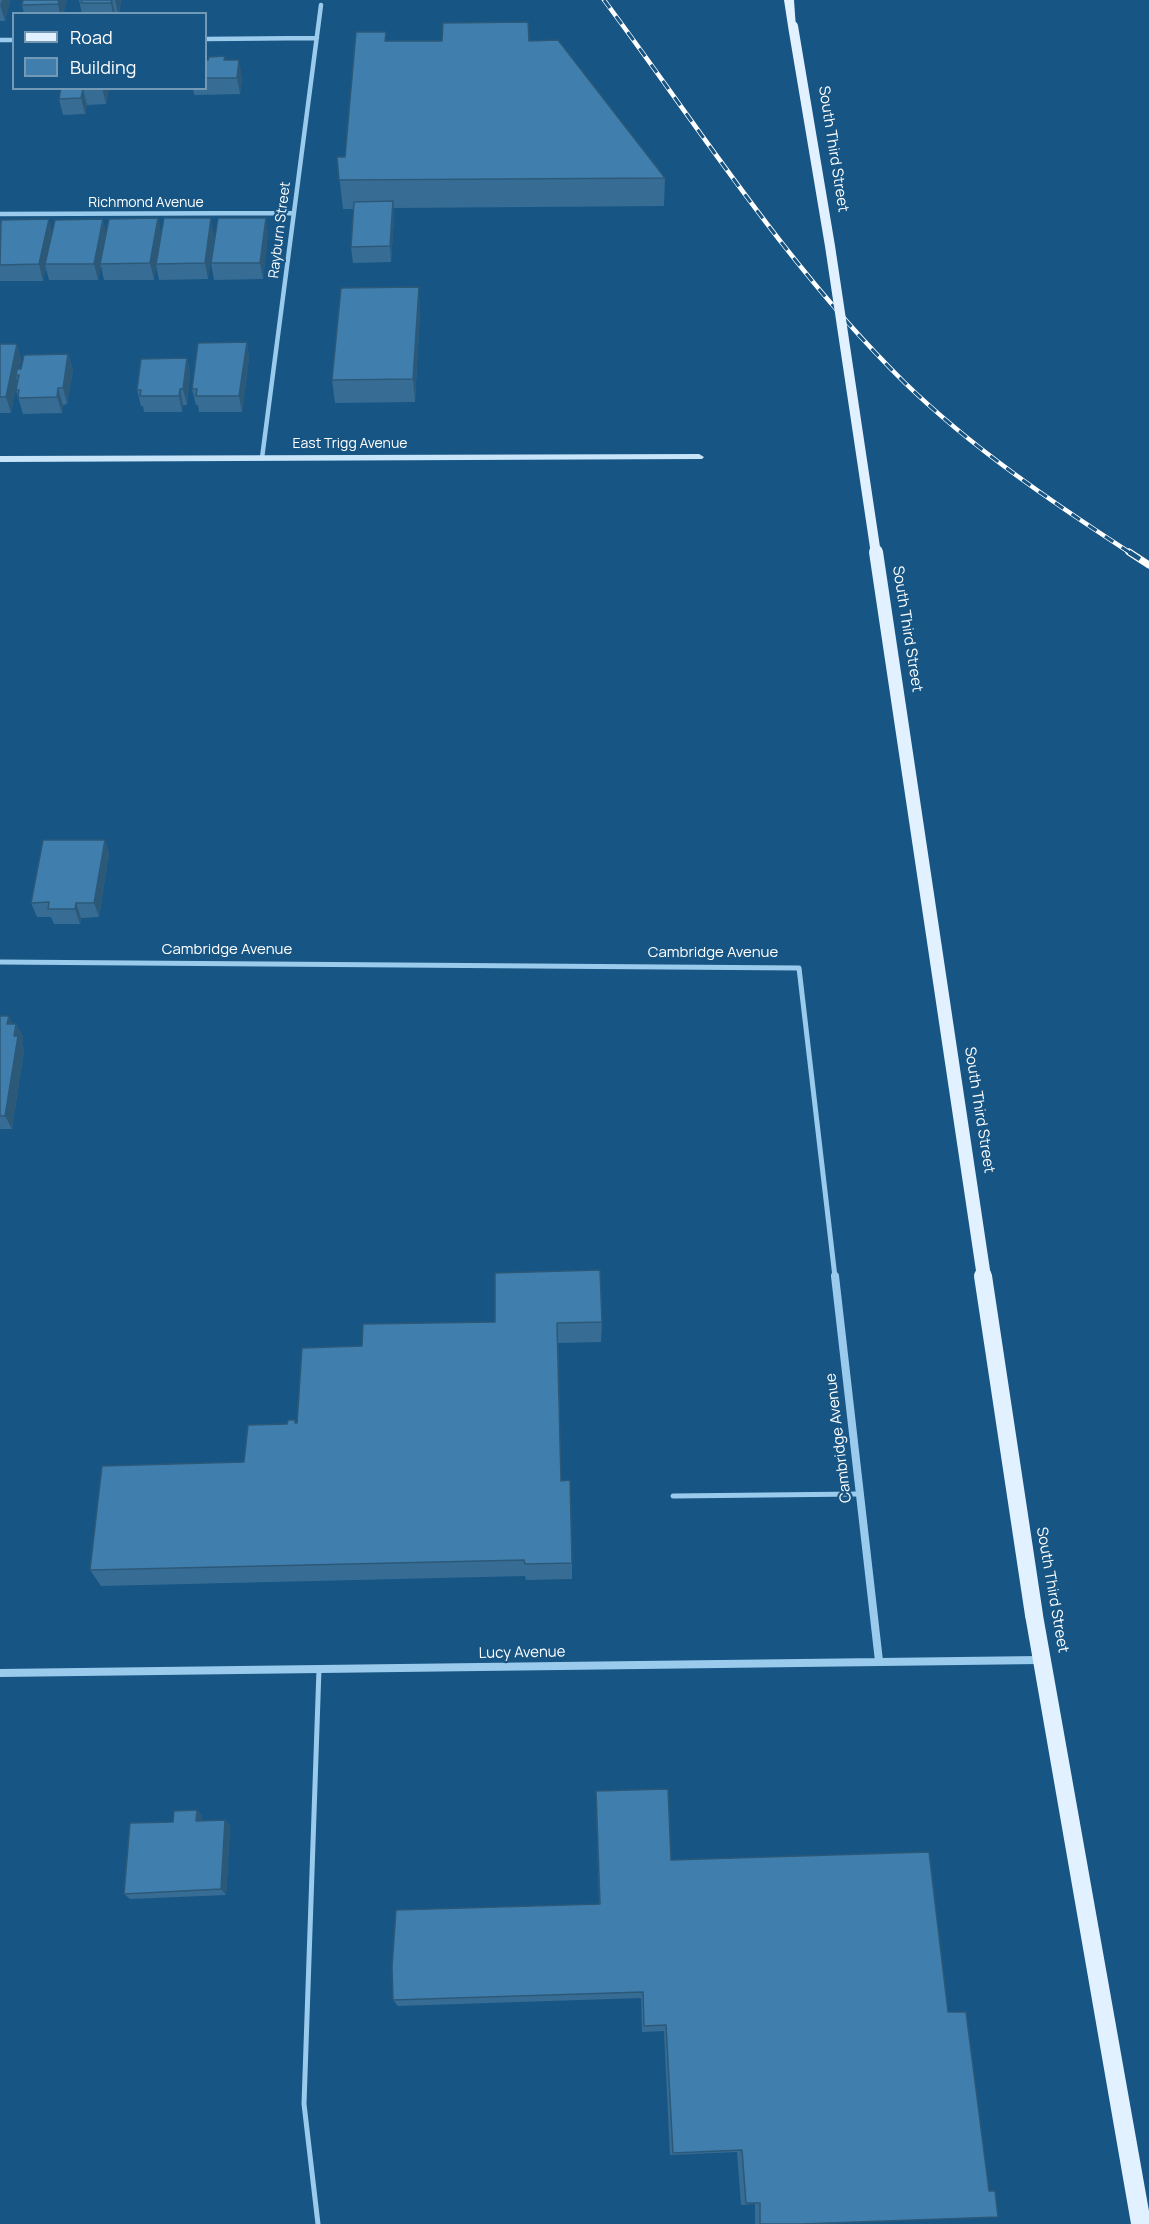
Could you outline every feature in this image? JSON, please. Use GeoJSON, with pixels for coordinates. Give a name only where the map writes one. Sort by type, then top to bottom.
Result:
{"type":"FeatureCollection","features":[{"type":"Feature","properties":{"kind":"main road","name":"South Third Street"},"geometry":{"type":"LineString","coordinates":[[789,0],[830,246],[1034,1615],[1142,2224]]}},
{"type":"Feature","properties":{"kind":"street","name":"Rayburn Street"},"geometry":{"type":"LineString","coordinates":[[262,458],[321,5]]}},
{"type":"Feature","properties":{"kind":"street"},"geometry":{"type":"LineString","coordinates":[[207,39],[317,38]]}},
{"type":"Feature","properties":{"kind":"street","name":"Richmond Avenue"},"geometry":{"type":"LineString","coordinates":[[0,214],[293,213]]}},
{"type":"Feature","properties":{"kind":"street","name":"East Trigg Avenue"},"geometry":{"type":"LineString","coordinates":[[0,459],[699,457]]}},
{"type":"Feature","properties":{"kind":"street","name":"Cambridge Avenue"},"geometry":{"type":"LineString","coordinates":[[0,962],[799,968],[879,1662]]}},
{"type":"Feature","properties":{"kind":"street","name":"Lucy Avenue"},"geometry":{"type":"LineString","coordinates":[[0,1673],[1043,1660]]}},
{"type":"Feature","properties":{"kind":"lane"},"geometry":{"type":"LineString","coordinates":[[673,1496],[859,1494]]}},
{"type":"Feature","properties":{"kind":"lane"},"geometry":{"type":"LineString","coordinates":[[318,2224],[304,2104],[320,1669]]}},
{"type":"Feature","properties":{"kind":"building"},"geometry":{"type":"Polygon","coordinates":[[[23,0],[59,0],[58,4],[22,5],[23,0]]]}},
{"type":"Feature","properties":{"kind":"building"},"geometry":{"type":"Polygon","coordinates":[[[82,0],[112,0],[111,3],[81,3],[82,0]]]}},
{"type":"Feature","properties":{"kind":"building"},"geometry":{"type":"Polygon","coordinates":[[[528,22],[529,41],[558,40],[665,178],[339,180],[337,157],[345,157],[356,32],[386,32],[385,41],[442,41],[443,23],[528,22]]]}},
{"type":"Feature","properties":{"kind":"building"},"geometry":{"type":"Polygon","coordinates":[[[225,56],[224,60],[239,60],[237,78],[207,78],[209,57],[225,56]]]}},
{"type":"Feature","properties":{"kind":"building"},"geometry":{"type":"Polygon","coordinates":[[[61,90],[83,90],[81,98],[59,99],[61,90]]]}},
{"type":"Feature","properties":{"kind":"building"},"geometry":{"type":"Polygon","coordinates":[[[393,201],[390,246],[351,247],[354,202],[393,201]]]}},
{"type":"Feature","properties":{"kind":"building"},"geometry":{"type":"Polygon","coordinates":[[[158,218],[150,263],[100,264],[109,219],[158,218]]]}},
{"type":"Feature","properties":{"kind":"building"},"geometry":{"type":"Polygon","coordinates":[[[164,218],[211,218],[205,263],[156,264],[164,218]]]}},
{"type":"Feature","properties":{"kind":"building"},"geometry":{"type":"Polygon","coordinates":[[[218,218],[266,218],[260,263],[211,263],[218,218]]]}},
{"type":"Feature","properties":{"kind":"building"},"geometry":{"type":"Polygon","coordinates":[[[49,219],[39,264],[0,265],[1,220],[49,219]]]}},
{"type":"Feature","properties":{"kind":"building"},"geometry":{"type":"Polygon","coordinates":[[[103,219],[94,264],[45,264],[55,220],[103,219]]]}},
{"type":"Feature","properties":{"kind":"building"},"geometry":{"type":"Polygon","coordinates":[[[419,287],[413,379],[332,380],[341,288],[419,287]]]}},
{"type":"Feature","properties":{"kind":"building"},"geometry":{"type":"Polygon","coordinates":[[[247,342],[239,396],[196,396],[197,389],[192,389],[198,343],[247,342]]]}},
{"type":"Feature","properties":{"kind":"building"},"geometry":{"type":"Polygon","coordinates":[[[0,344],[17,344],[6,397],[0,397],[0,344]]]}},
{"type":"Feature","properties":{"kind":"building"},"geometry":{"type":"Polygon","coordinates":[[[68,354],[63,388],[58,388],[57,397],[18,398],[19,390],[16,390],[19,375],[16,376],[17,369],[21,369],[24,355],[68,354]]]}},
{"type":"Feature","properties":{"kind":"building"},"geometry":{"type":"Polygon","coordinates":[[[187,358],[183,389],[180,389],[179,396],[140,396],[141,390],[137,390],[141,359],[187,358]]]}},
{"type":"Feature","properties":{"kind":"building"},"geometry":{"type":"Polygon","coordinates":[[[43,840],[105,840],[94,903],[76,903],[75,909],[48,909],[49,902],[31,903],[43,840]]]}},
{"type":"Feature","properties":{"kind":"building"},"geometry":{"type":"Polygon","coordinates":[[[0,1016],[9,1016],[7,1024],[16,1024],[14,1036],[18,1036],[5,1116],[0,1116],[0,1016]]]}},
{"type":"Feature","properties":{"kind":"building"},"geometry":{"type":"Polygon","coordinates":[[[600,1270],[602,1322],[557,1323],[561,1481],[570,1480],[572,1563],[525,1564],[524,1560],[90,1570],[102,1466],[244,1462],[248,1425],[287,1424],[288,1420],[295,1420],[297,1423],[302,1348],[362,1346],[363,1324],[495,1322],[495,1273],[600,1270]]]}},
{"type":"Feature","properties":{"kind":"building"},"geometry":{"type":"Polygon","coordinates":[[[668,1789],[671,1860],[929,1852],[948,2012],[966,2012],[989,2191],[995,2191],[998,2217],[760,2224],[760,2203],[746,2203],[742,2150],[673,2153],[666,2025],[644,2026],[643,1992],[393,2000],[392,1967],[396,1910],[600,1904],[596,1791],[668,1789]]]}},
{"type":"Feature","properties":{"kind":"building"},"geometry":{"type":"Polygon","coordinates":[[[197,1810],[196,1821],[225,1820],[221,1889],[124,1894],[130,1823],[173,1822],[174,1811],[197,1810]]]}},
{"type":"Feature","properties":{"kind":"railway"},"geometry":{"type":"LineString","coordinates":[[604,0],[746,197],[783,245],[862,338],[904,382],[985,452],[1130,553]]}},
{"type":"Feature","properties":{"kind":"railway"},"geometry":{"type":"LineString","coordinates":[[1130,553],[1149,565]]}}]}
